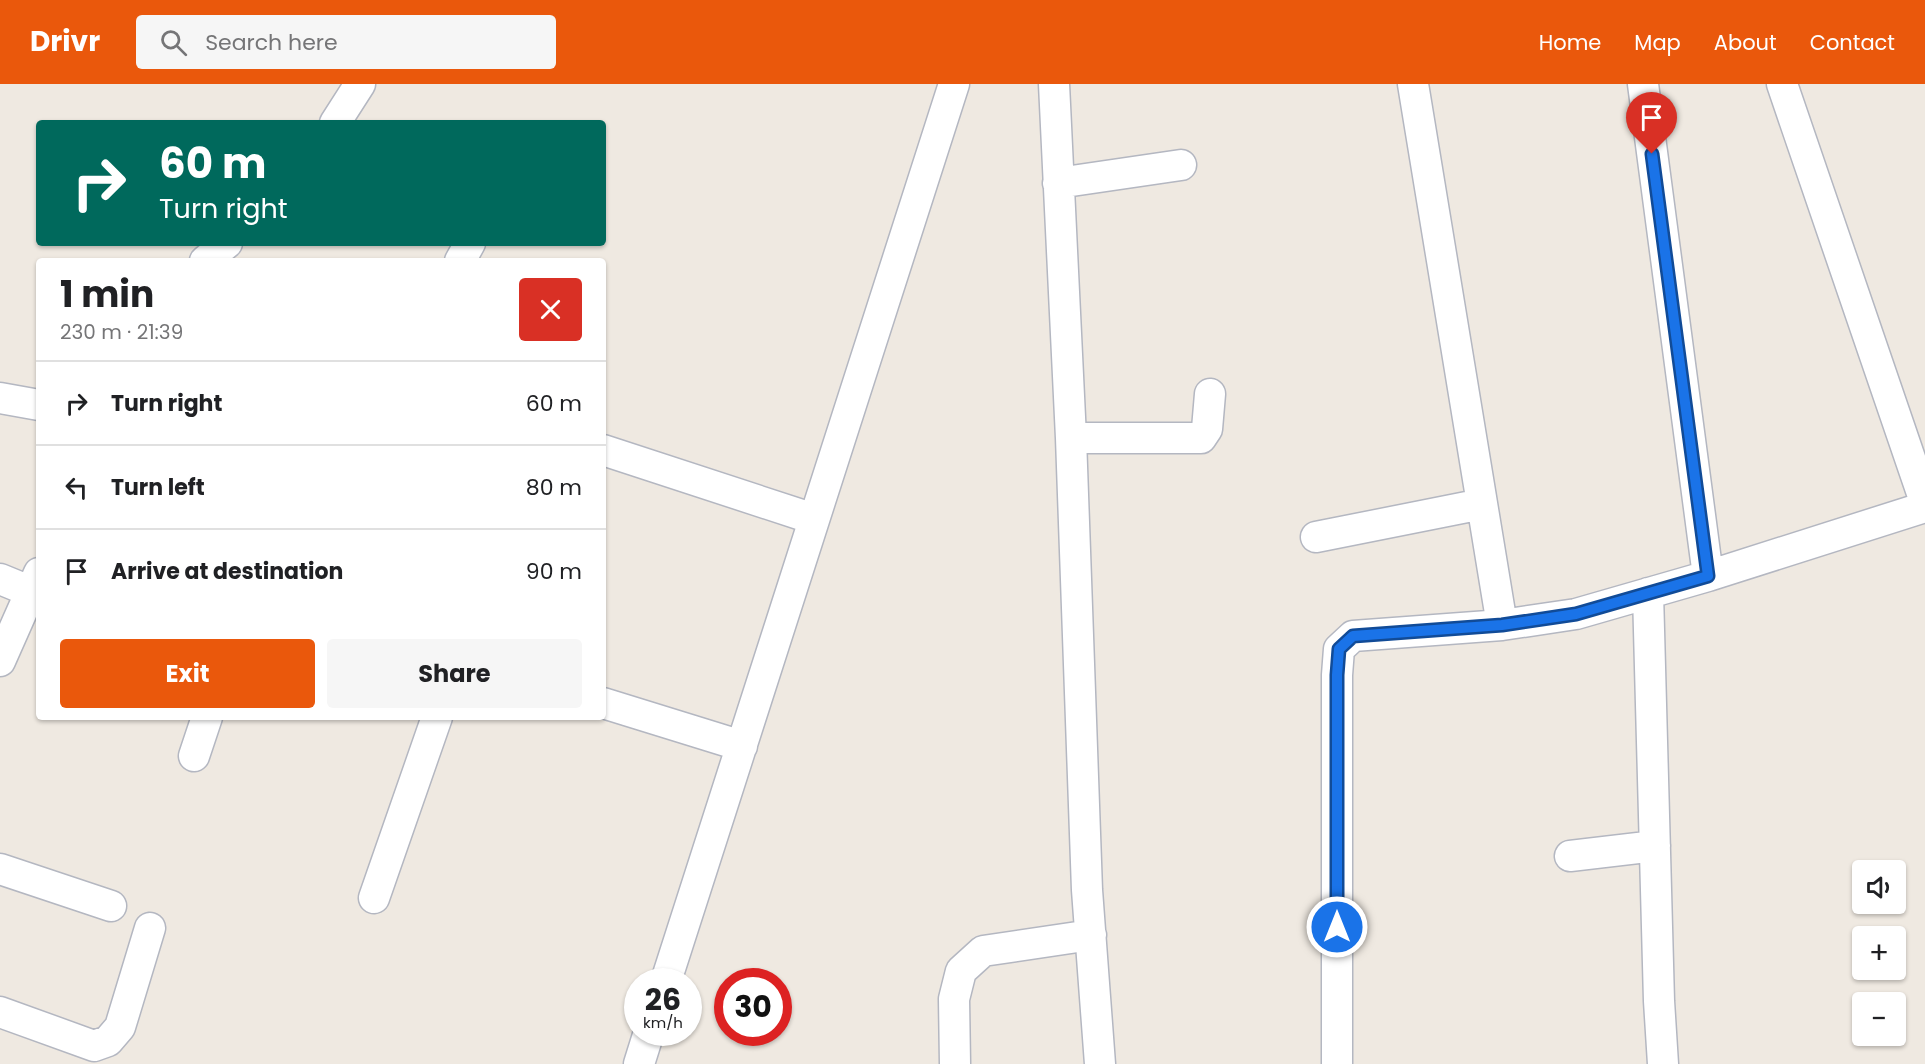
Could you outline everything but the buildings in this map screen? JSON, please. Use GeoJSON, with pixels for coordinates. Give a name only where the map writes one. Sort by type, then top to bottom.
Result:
{"type":"FeatureCollection","features":[{"type":"Feature","properties":{"kind":"street"},"geometry":{"type":"LineString","coordinates":[[337,120],[360,84]]}},
{"type":"Feature","properties":{"kind":"street"},"geometry":{"type":"LineString","coordinates":[[670,968],[952,84]]}},
{"type":"Feature","properties":{"kind":"street"},"geometry":{"type":"LineString","coordinates":[[1054,84],[1071,438],[1087,890],[1100,1064]]}},
{"type":"Feature","properties":{"kind":"street"},"geometry":{"type":"LineString","coordinates":[[1413,84],[1502,625]]}},
{"type":"Feature","properties":{"kind":"street"},"geometry":{"type":"LineString","coordinates":[[1643,84],[1708,576]]}},
{"type":"Feature","properties":{"kind":"street"},"geometry":{"type":"LineString","coordinates":[[1782,84],[1925,502]]}},
{"type":"Feature","properties":{"kind":"street"},"geometry":{"type":"LineString","coordinates":[[1059,183],[1181,165]]}},
{"type":"Feature","properties":{"kind":"street"},"geometry":{"type":"LineString","coordinates":[[209,258],[223,246]]}},
{"type":"Feature","properties":{"kind":"street"},"geometry":{"type":"LineString","coordinates":[[1071,438],[1201,438],[1207,429],[1210,394]]}},
{"type":"Feature","properties":{"kind":"street"},"geometry":{"type":"LineString","coordinates":[[0,398],[36,404]]}},
{"type":"Feature","properties":{"kind":"street"},"geometry":{"type":"LineString","coordinates":[[606,451],[814,519]]}},
{"type":"Feature","properties":{"kind":"street"},"geometry":{"type":"LineString","coordinates":[[1316,537],[1482,504]]}},
{"type":"Feature","properties":{"kind":"street"},"geometry":{"type":"LineString","coordinates":[[1337,1064],[1337,675],[1339,649],[1353,636],[1502,625],[1576,614],[1708,576],[1925,507]]}},
{"type":"Feature","properties":{"kind":"street"},"geometry":{"type":"LineString","coordinates":[[0,579],[36,586],[0,662]]}},
{"type":"Feature","properties":{"kind":"street"},"geometry":{"type":"LineString","coordinates":[[1647,593],[1659,1002],[1663,1064]]}},
{"type":"Feature","properties":{"kind":"street"},"geometry":{"type":"LineString","coordinates":[[606,704],[742,746]]}},
{"type":"Feature","properties":{"kind":"street"},"geometry":{"type":"LineString","coordinates":[[194,756],[206,720]]}},
{"type":"Feature","properties":{"kind":"street"},"geometry":{"type":"LineString","coordinates":[[374,898],[436,720]]}},
{"type":"Feature","properties":{"kind":"street"},"geometry":{"type":"LineString","coordinates":[[1570,856],[1655,846]]}},
{"type":"Feature","properties":{"kind":"street"},"geometry":{"type":"LineString","coordinates":[[0,869],[111,906]]}},
{"type":"Feature","properties":{"kind":"street"},"geometry":{"type":"LineString","coordinates":[[0,1012],[94,1046],[108,1041],[120,1027],[150,928]]}},
{"type":"Feature","properties":{"kind":"street"},"geometry":{"type":"LineString","coordinates":[[955,1064],[954,999],[961,970],[983,951],[1091,935]]}},
{"type":"Feature","properties":{"kind":"street"},"geometry":{"type":"LineString","coordinates":[[639,1064],[645,1046]]}},
{"type":"Feature","properties":{"kind":"route"},"geometry":{"type":"LineString","coordinates":[[1337,927],[1337,675],[1339,649],[1353,636],[1502,625],[1576,614],[1708,576],[1652,154]]}}]}
